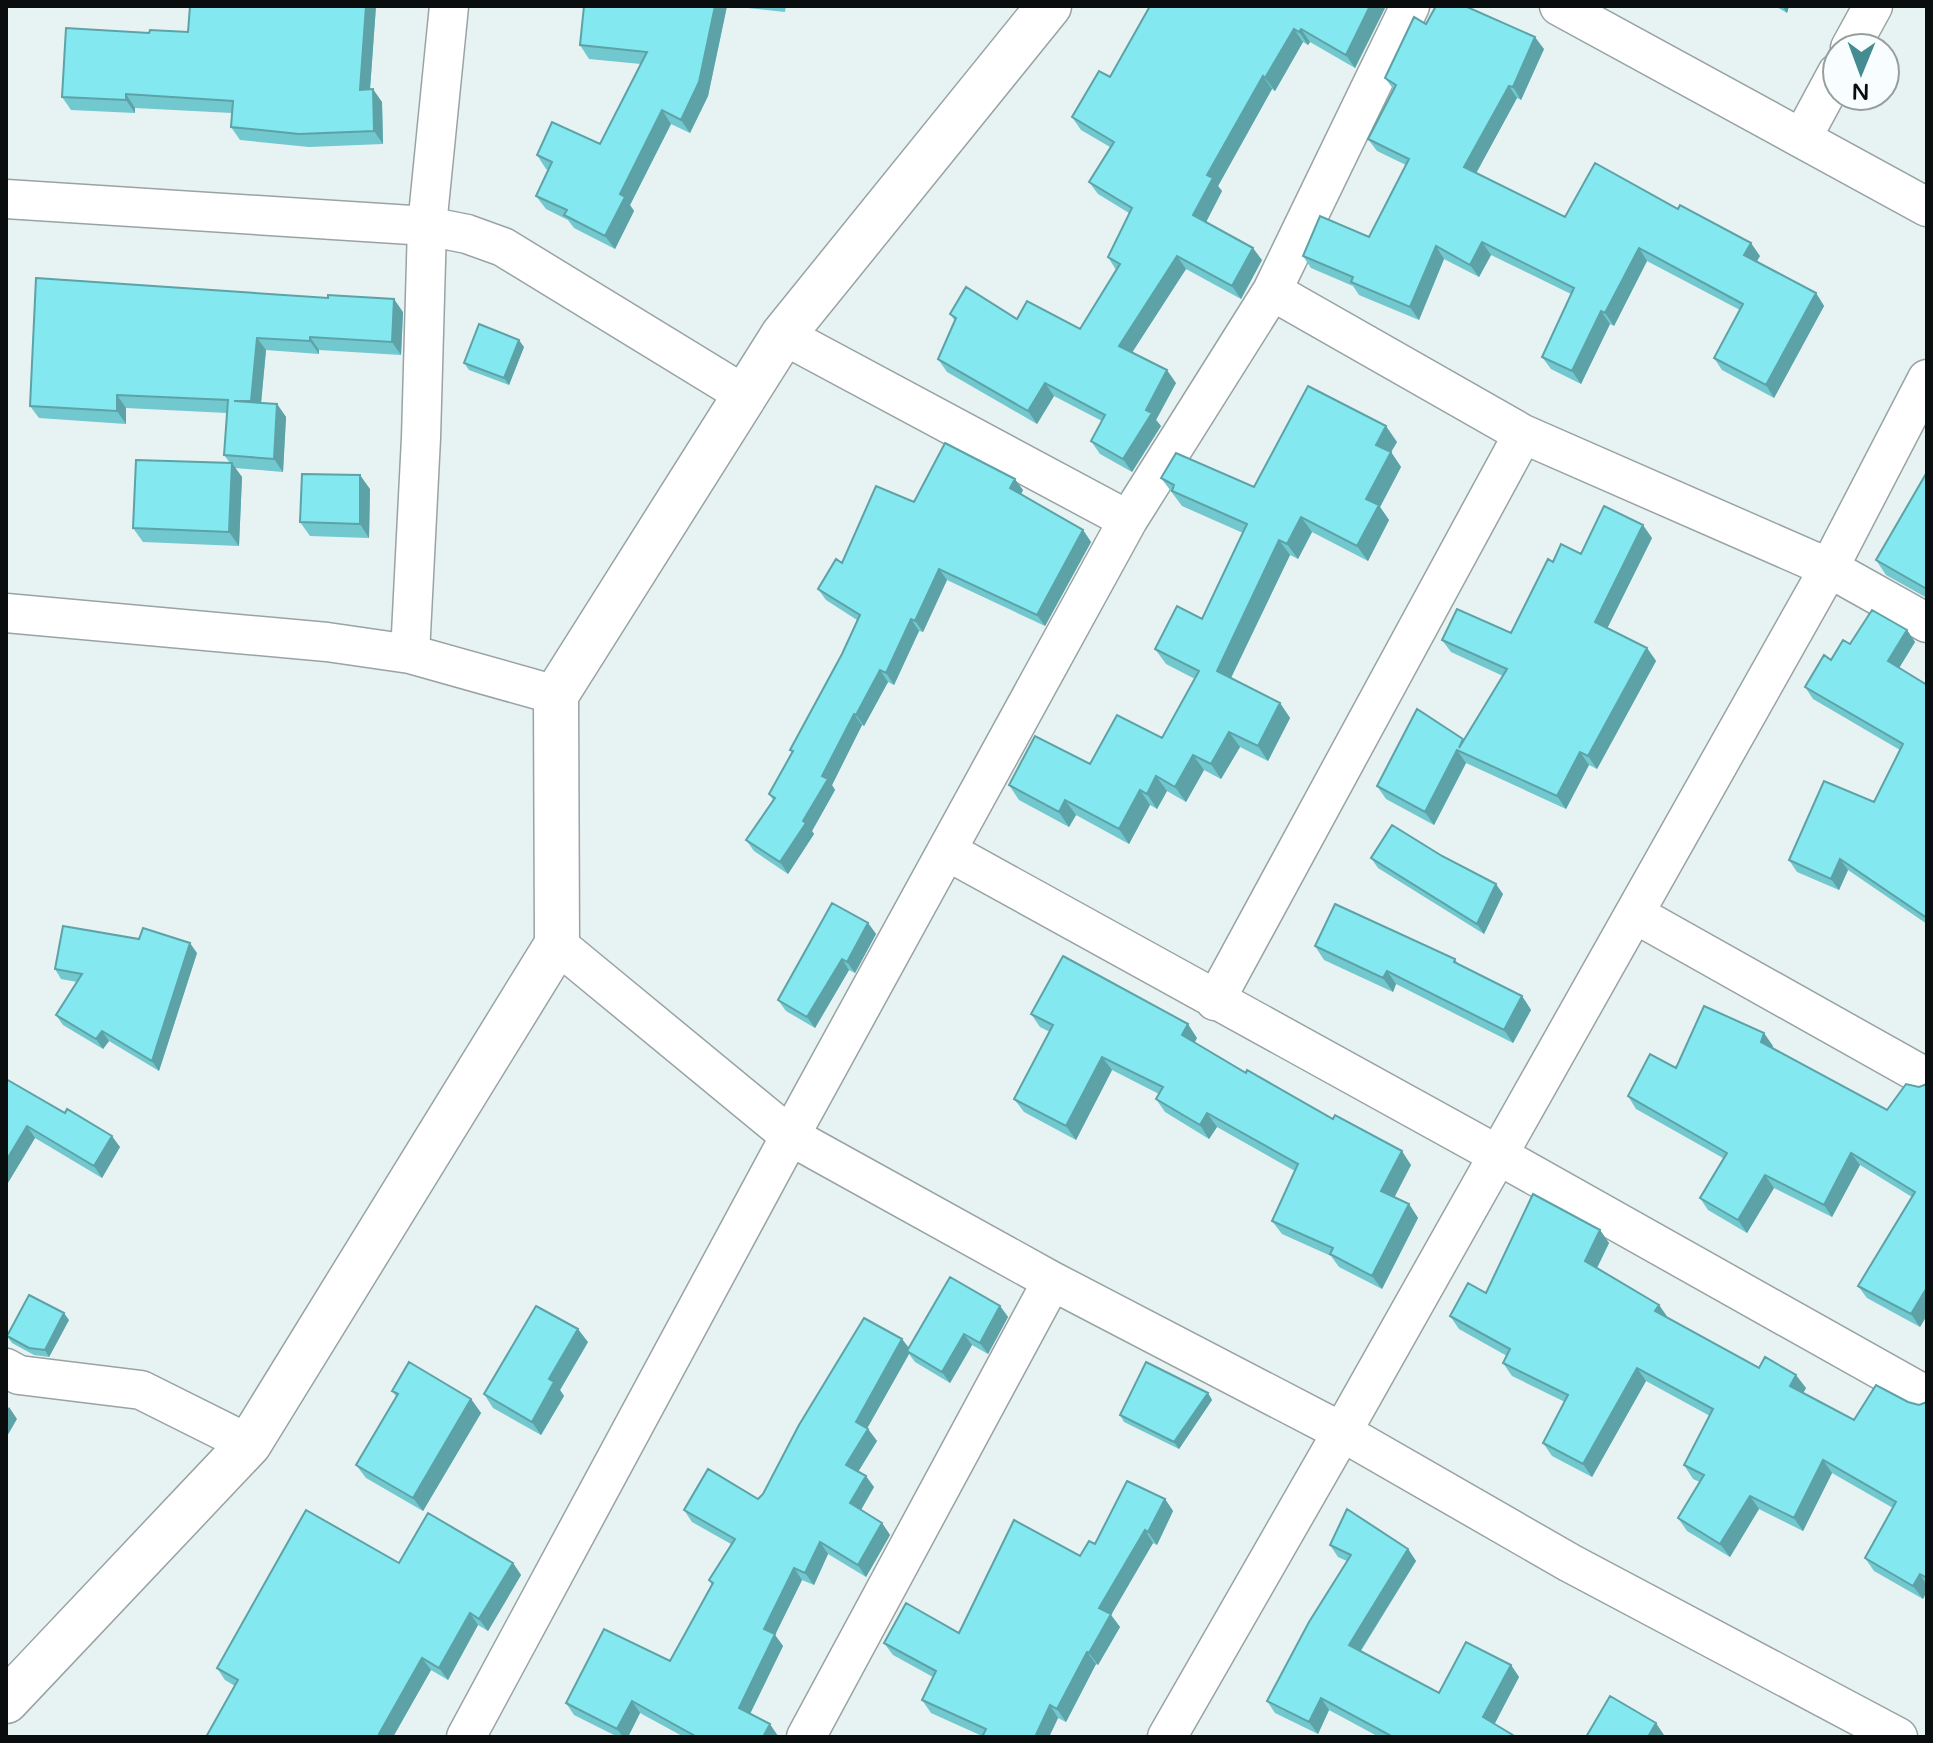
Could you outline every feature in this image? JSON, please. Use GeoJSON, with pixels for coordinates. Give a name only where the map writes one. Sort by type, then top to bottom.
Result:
{"type":"FeatureCollection","features":[{"type":"Feature","properties":{"kind":"street"},"geometry":{"type":"LineString","coordinates":[[410,654],[421,438],[427,226],[449,6]]}},
{"type":"Feature","properties":{"kind":"street"},"geometry":{"type":"LineString","coordinates":[[6,1701],[249,1444],[557,944],[556,695],[783,335],[1049,6]]}},
{"type":"Feature","properties":{"kind":"street"},"geometry":{"type":"LineString","coordinates":[[469,1736],[790,1136],[1128,520],[1272,291],[1410,6]]}},
{"type":"Feature","properties":{"kind":"street"},"geometry":{"type":"LineString","coordinates":[[1559,6],[1927,207]]}},
{"type":"Feature","properties":{"kind":"street"},"geometry":{"type":"LineString","coordinates":[[1859,32],[1873,6]]}},
{"type":"Feature","properties":{"kind":"street"},"geometry":{"type":"LineString","coordinates":[[1802,138],[1821,103]]}},
{"type":"Feature","properties":{"kind":"street"},"geometry":{"type":"LineString","coordinates":[[6,199],[427,226],[467,234],[503,247],[745,395]]}},
{"type":"Feature","properties":{"kind":"street"},"geometry":{"type":"LineString","coordinates":[[1272,291],[1523,434],[1829,568],[1927,623]]}},
{"type":"Feature","properties":{"kind":"street"},"geometry":{"type":"LineString","coordinates":[[783,335],[1128,520]]}},
{"type":"Feature","properties":{"kind":"street"},"geometry":{"type":"LineString","coordinates":[[1167,1737],[1829,568],[1927,379]]}},
{"type":"Feature","properties":{"kind":"street"},"geometry":{"type":"LineString","coordinates":[[1215,1001],[1523,434]]}},
{"type":"Feature","properties":{"kind":"street"},"geometry":{"type":"LineString","coordinates":[[6,613],[327,642],[410,654],[556,695]]}},
{"type":"Feature","properties":{"kind":"street"},"geometry":{"type":"LineString","coordinates":[[947,851],[1927,1396]]}},
{"type":"Feature","properties":{"kind":"street"},"geometry":{"type":"LineString","coordinates":[[1635,914],[1927,1078]]}},
{"type":"Feature","properties":{"kind":"street"},"geometry":{"type":"LineString","coordinates":[[557,944],[790,1136],[1052,1281],[1342,1432],[1570,1563],[1898,1737]]}},
{"type":"Feature","properties":{"kind":"street"},"geometry":{"type":"LineString","coordinates":[[806,1737],[1052,1281]]}},
{"type":"Feature","properties":{"kind":"street"},"geometry":{"type":"LineString","coordinates":[[6,1368],[19,1375],[141,1390],[249,1444]]}},
{"type":"Feature","properties":{"kind":"building"},"geometry":{"type":"Polygon","coordinates":[[[190,6],[366,6],[360,90],[373,89],[374,131],[299,134],[231,127],[233,101],[126,94],[126,100],[62,97],[66,28],[188,32],[190,6]]]}},
{"type":"Feature","properties":{"kind":"building"},"geometry":{"type":"Polygon","coordinates":[[[584,6],[715,6],[699,82],[681,120],[662,110],[620,194],[625,197],[605,236],[564,215],[567,210],[536,196],[552,162],[537,155],[552,122],[600,144],[647,52],[580,45],[584,6]]]}},
{"type":"Feature","properties":{"kind":"building"},"geometry":{"type":"Polygon","coordinates":[[[1150,6],[1370,6],[1346,55],[1301,29],[1299,32],[1294,29],[1265,78],[1263,76],[1207,175],[1213,178],[1193,215],[1253,248],[1232,286],[1177,256],[1119,346],[1167,370],[1146,410],[1152,413],[1123,459],[1091,441],[1105,415],[1045,383],[1028,411],[938,359],[956,318],[950,314],[966,287],[1017,319],[1027,301],[1080,329],[1120,264],[1108,257],[1132,208],[1089,182],[1114,142],[1072,117],[1099,71],[1110,77],[1150,6]]]}},
{"type":"Feature","properties":{"kind":"building"},"geometry":{"type":"Polygon","coordinates":[[[1436,6],[1465,6],[1535,37],[1513,87],[1509,86],[1464,167],[1565,217],[1595,163],[1678,209],[1680,205],[1751,243],[1744,255],[1816,293],[1766,385],[1714,358],[1743,304],[1639,248],[1605,313],[1601,311],[1572,371],[1542,357],[1574,288],[1482,242],[1470,265],[1436,246],[1410,307],[1351,282],[1353,277],[1303,256],[1320,216],[1369,237],[1409,159],[1368,139],[1396,85],[1385,78],[1414,17],[1426,24],[1436,6]]]}},
{"type":"Feature","properties":{"kind":"building"},"geometry":{"type":"Polygon","coordinates":[[[36,278],[328,298],[328,295],[394,299],[392,342],[310,337],[310,341],[257,338],[251,401],[234,401],[277,404],[274,459],[224,455],[228,400],[117,395],[117,411],[30,406],[36,278]]]}},
{"type":"Feature","properties":{"kind":"building"},"geometry":{"type":"Polygon","coordinates":[[[479,324],[519,340],[504,378],[464,363],[479,324]]]}},
{"type":"Feature","properties":{"kind":"building"},"geometry":{"type":"Polygon","coordinates":[[[1308,386],[1386,426],[1376,445],[1391,452],[1366,499],[1379,505],[1357,546],[1301,517],[1287,544],[1279,540],[1217,671],[1280,703],[1258,746],[1229,732],[1211,764],[1193,755],[1175,787],[1156,776],[1147,794],[1140,790],[1119,829],[1065,800],[1059,812],[1009,785],[1035,736],[1090,764],[1117,715],[1162,738],[1199,671],[1155,649],[1177,606],[1202,619],[1247,524],[1172,491],[1174,485],[1161,478],[1176,453],[1254,487],[1308,386]]]}},
{"type":"Feature","properties":{"kind":"building"},"geometry":{"type":"Polygon","coordinates":[[[945,443],[1015,479],[1010,488],[1083,530],[1037,615],[939,569],[886,673],[880,670],[854,714],[822,776],[828,779],[803,821],[806,823],[780,862],[746,840],[775,798],[769,794],[860,615],[818,589],[836,559],[842,563],[876,486],[914,502],[945,443]]]}},
{"type":"Feature","properties":{"kind":"building"},"geometry":{"type":"Polygon","coordinates":[[[136,460],[232,463],[229,532],[133,528],[136,460]]]}},
{"type":"Feature","properties":{"kind":"building"},"geometry":{"type":"Polygon","coordinates":[[[1927,472],[1927,589],[1876,560],[1927,472]]]}},
{"type":"Feature","properties":{"kind":"building"},"geometry":{"type":"Polygon","coordinates":[[[302,474],[360,475],[360,524],[300,522],[302,474]]]}},
{"type":"Feature","properties":{"kind":"building"},"geometry":{"type":"Polygon","coordinates":[[[1604,506],[1643,525],[1595,622],[1647,648],[1588,756],[1580,752],[1557,796],[1457,750],[1425,812],[1377,786],[1417,709],[1463,739],[1459,748],[1507,669],[1442,640],[1457,609],[1511,633],[1548,559],[1553,562],[1561,544],[1581,554],[1604,506]]]}},
{"type":"Feature","properties":{"kind":"building"},"geometry":{"type":"Polygon","coordinates":[[[1872,610],[1907,630],[1888,661],[1927,685],[1927,918],[1840,859],[1831,879],[1789,860],[1824,781],[1874,802],[1903,744],[1805,687],[1824,655],[1831,660],[1843,640],[1850,644],[1872,610]]]}},
{"type":"Feature","properties":{"kind":"building"},"geometry":{"type":"Polygon","coordinates":[[[1392,825],[1496,884],[1477,924],[1371,858],[1392,825]]]}},
{"type":"Feature","properties":{"kind":"building"},"geometry":{"type":"Polygon","coordinates":[[[832,903],[868,923],[847,962],[842,959],[807,1017],[778,1000],[832,903]]]}},
{"type":"Feature","properties":{"kind":"building"},"geometry":{"type":"Polygon","coordinates":[[[1335,904],[1455,959],[1454,962],[1522,996],[1504,1030],[1387,971],[1383,978],[1315,946],[1335,904]]]}},
{"type":"Feature","properties":{"kind":"building"},"geometry":{"type":"Polygon","coordinates":[[[63,926],[139,939],[143,928],[190,943],[152,1061],[102,1031],[96,1039],[56,1015],[82,974],[55,969],[63,926]]]}},
{"type":"Feature","properties":{"kind":"building"},"geometry":{"type":"Polygon","coordinates":[[[1063,956],[1188,1024],[1182,1035],[1246,1073],[1247,1070],[1333,1119],[1335,1115],[1402,1151],[1381,1191],[1409,1204],[1372,1276],[1330,1254],[1333,1248],[1272,1221],[1298,1164],[1207,1113],[1200,1125],[1156,1099],[1163,1087],[1102,1057],[1066,1126],[1014,1099],[1053,1025],[1031,1014],[1063,956]]]}},
{"type":"Feature","properties":{"kind":"building"},"geometry":{"type":"Polygon","coordinates":[[[1704,1006],[1764,1033],[1761,1042],[1887,1110],[1906,1084],[1919,1087],[1927,1084],[1927,1290],[1911,1314],[1858,1286],[1915,1192],[1851,1153],[1824,1205],[1765,1175],[1738,1220],[1700,1198],[1727,1153],[1628,1096],[1650,1054],[1676,1068],[1704,1006]]]}},
{"type":"Feature","properties":{"kind":"building"},"geometry":{"type":"Polygon","coordinates":[[[6,1079],[65,1113],[67,1109],[112,1136],[94,1166],[27,1126],[6,1161],[6,1079]]]}},
{"type":"Feature","properties":{"kind":"building"},"geometry":{"type":"Polygon","coordinates":[[[1533,1194],[1600,1230],[1585,1261],[1659,1305],[1655,1311],[1759,1368],[1765,1357],[1796,1375],[1790,1386],[1854,1420],[1876,1385],[1908,1402],[1919,1405],[1927,1402],[1927,1578],[1920,1574],[1913,1586],[1865,1558],[1896,1502],[1823,1460],[1794,1518],[1750,1496],[1720,1544],[1678,1518],[1704,1475],[1684,1465],[1713,1409],[1637,1368],[1583,1464],[1543,1443],[1568,1395],[1503,1363],[1510,1349],[1450,1316],[1468,1283],[1486,1293],[1533,1194]]]}},
{"type":"Feature","properties":{"kind":"building"},"geometry":{"type":"Polygon","coordinates":[[[950,1277],[1000,1306],[980,1343],[964,1334],[942,1372],[907,1351],[950,1277]]]}},
{"type":"Feature","properties":{"kind":"building"},"geometry":{"type":"Polygon","coordinates":[[[29,1295],[64,1313],[45,1350],[29,1348],[7,1336],[29,1295]]]}},
{"type":"Feature","properties":{"kind":"building"},"geometry":{"type":"Polygon","coordinates":[[[536,1306],[578,1329],[549,1379],[554,1382],[532,1422],[484,1394],[536,1306]]]}},
{"type":"Feature","properties":{"kind":"building"},"geometry":{"type":"Polygon","coordinates":[[[864,1318],[902,1339],[856,1422],[868,1429],[846,1465],[866,1476],[850,1503],[882,1523],[858,1565],[820,1542],[805,1573],[794,1568],[764,1629],[775,1634],[739,1708],[770,1724],[763,1737],[697,1737],[632,1701],[617,1729],[566,1703],[604,1629],[670,1661],[713,1583],[709,1580],[735,1539],[684,1510],[708,1469],[758,1499],[763,1494],[799,1425],[864,1318]]]}},
{"type":"Feature","properties":{"kind":"building"},"geometry":{"type":"Polygon","coordinates":[[[409,1362],[471,1399],[413,1498],[356,1465],[398,1394],[392,1391],[409,1362]]]}},
{"type":"Feature","properties":{"kind":"building"},"geometry":{"type":"Polygon","coordinates":[[[1146,1362],[1208,1393],[1174,1442],[1120,1415],[1146,1362]]]}},
{"type":"Feature","properties":{"kind":"building"},"geometry":{"type":"Polygon","coordinates":[[[1127,1481],[1165,1499],[1148,1532],[1145,1530],[1099,1608],[1111,1614],[1057,1709],[1050,1705],[1035,1737],[982,1737],[986,1729],[922,1700],[936,1671],[884,1643],[906,1603],[959,1633],[1014,1520],[1080,1556],[1089,1541],[1095,1544],[1127,1481]]]}},
{"type":"Feature","properties":{"kind":"building"},"geometry":{"type":"Polygon","coordinates":[[[1347,1509],[1408,1549],[1349,1645],[1439,1693],[1466,1642],[1511,1665],[1483,1717],[1516,1737],[1393,1737],[1321,1698],[1309,1722],[1267,1701],[1309,1622],[1351,1555],[1330,1545],[1347,1509]]]}},
{"type":"Feature","properties":{"kind":"building"},"geometry":{"type":"Polygon","coordinates":[[[306,1510],[399,1563],[428,1513],[513,1563],[479,1619],[470,1613],[439,1668],[422,1658],[379,1734],[386,1737],[206,1737],[238,1680],[217,1668],[306,1510]]]}},
{"type":"Feature","properties":{"kind":"building"},"geometry":{"type":"Polygon","coordinates":[[[1610,1696],[1656,1723],[1648,1737],[1586,1737],[1610,1696]]]}}]}
